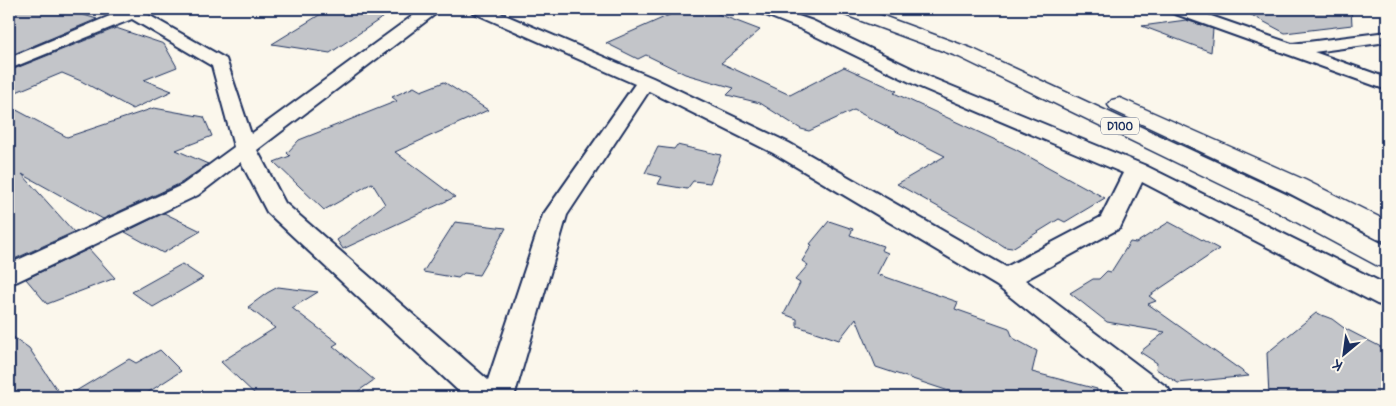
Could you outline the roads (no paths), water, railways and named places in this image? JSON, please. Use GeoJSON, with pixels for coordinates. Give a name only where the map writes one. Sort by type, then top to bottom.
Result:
{"type":"FeatureCollection","features":[{"type":"Feature","properties":{"kind":"highway","name":"D100"},"geometry":{"type":"LineString","coordinates":[[847,9],[966,53],[1282,203],[1387,258]]}},
{"type":"Feature","properties":{"kind":"highway","name":"D100"},"geometry":{"type":"LineString","coordinates":[[889,9],[1030,64],[1296,186],[1387,232]]}},
{"type":"Feature","properties":{"kind":"street"},"geometry":{"type":"LineString","coordinates":[[9,275],[190,190],[246,150],[432,9]]}},
{"type":"Feature","properties":{"kind":"street"},"geometry":{"type":"LineString","coordinates":[[478,9],[646,82],[781,148],[1006,279],[1157,397]]}},
{"type":"Feature","properties":{"kind":"street"},"geometry":{"type":"LineString","coordinates":[[764,9],[807,25],[927,83],[1136,170],[1387,297]]}},
{"type":"Feature","properties":{"kind":"street"},"geometry":{"type":"LineString","coordinates":[[1176,9],[1387,84]]}},
{"type":"Feature","properties":{"kind":"street"},"geometry":{"type":"LineString","coordinates":[[9,64],[132,10],[220,63],[246,150],[275,207],[486,397]]}},
{"type":"Feature","properties":{"kind":"street"},"geometry":{"type":"LineString","coordinates":[[1290,50],[1387,37]]}},
{"type":"Feature","properties":{"kind":"street"},"geometry":{"type":"LineString","coordinates":[[498,397],[555,216],[646,82]]}},
{"type":"Feature","properties":{"kind":"street"},"geometry":{"type":"LineString","coordinates":[[1006,279],[1111,222],[1136,170]]}}]}
